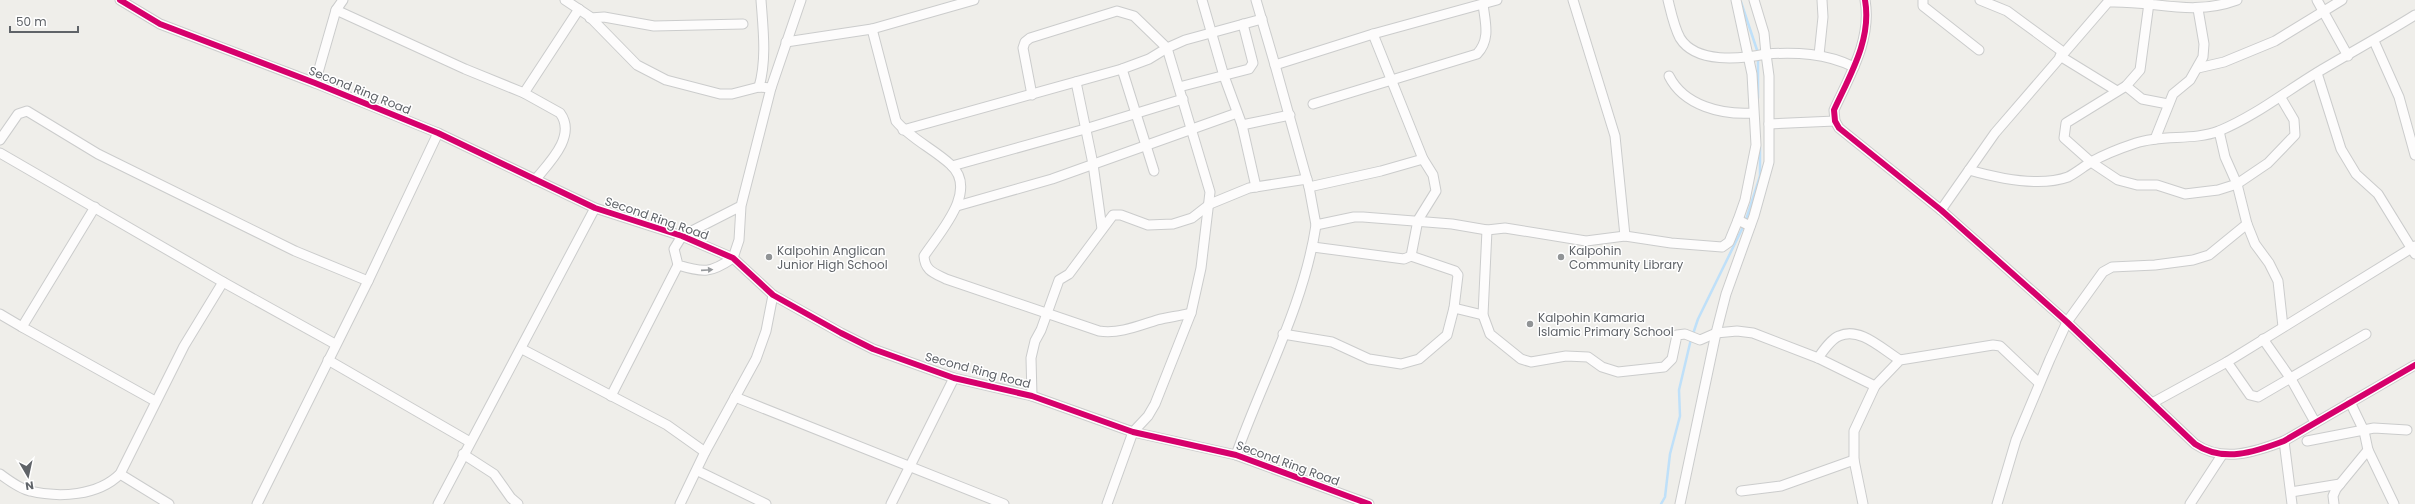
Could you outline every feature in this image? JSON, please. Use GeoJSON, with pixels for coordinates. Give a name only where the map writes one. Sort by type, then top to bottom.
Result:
{"type":"FeatureCollection","features":[{"type":"Feature","properties":{"kind":"street"},"geometry":{"type":"LineString","coordinates":[[315,83],[336,10],[343,0]]}},
{"type":"Feature","properties":{"kind":"street"},"geometry":{"type":"LineString","coordinates":[[565,0],[590,18],[637,65],[666,80],[720,94],[745,92],[759,87],[771,88]]}},
{"type":"Feature","properties":{"kind":"street"},"geometry":{"type":"LineString","coordinates":[[759,87],[762,77],[764,44],[761,0]]}},
{"type":"Feature","properties":{"kind":"street"},"geometry":{"type":"LineString","coordinates":[[678,265],[694,270],[710,271],[733,258],[739,240],[741,206],[771,88],[801,0]]}},
{"type":"Feature","properties":{"kind":"street"},"geometry":{"type":"LineString","coordinates":[[786,42],[872,29],[974,0]]}},
{"type":"Feature","properties":{"kind":"street"},"geometry":{"type":"LineString","coordinates":[[1202,0],[1224,76],[1242,125],[1256,187]]}},
{"type":"Feature","properties":{"kind":"street"},"geometry":{"type":"LineString","coordinates":[[1236,455],[1283,334],[1313,247],[1316,225],[1308,183],[1290,115],[1256,0]]}},
{"type":"Feature","properties":{"kind":"street"},"geometry":{"type":"LineString","coordinates":[[1275,65],[1373,34],[1497,0]]}},
{"type":"Feature","properties":{"kind":"street"},"geometry":{"type":"LineString","coordinates":[[1573,0],[1615,136],[1625,236]]}},
{"type":"Feature","properties":{"kind":"street"},"geometry":{"type":"LineString","coordinates":[[1668,0],[1680,38],[1693,50],[1705,55],[1759,55],[1793,52],[1819,55],[1842,61],[1854,67]]}},
{"type":"Feature","properties":{"kind":"street"},"geometry":{"type":"LineString","coordinates":[[1680,504],[1716,334],[1726,294],[1745,223],[1769,162],[1769,124],[1759,55],[1736,0]]}},
{"type":"Feature","properties":{"kind":"street"},"geometry":{"type":"LineString","coordinates":[[1316,225],[1354,217],[1418,220],[1487,230],[1505,228],[1586,241],[1625,236],[1671,243],[1722,247],[1729,242],[1745,223],[1746,192],[1756,145],[1752,74],[1759,55],[1764,33],[1754,0]]}},
{"type":"Feature","properties":{"kind":"street"},"geometry":{"type":"LineString","coordinates":[[1819,55],[1823,17],[1822,0]]}},
{"type":"Feature","properties":{"kind":"street"},"geometry":{"type":"LineString","coordinates":[[1865,0],[1867,14],[1865,36],[1854,67],[1834,110],[1835,121],[1839,128],[1941,210],[2068,322],[2154,402],[2195,444],[2206,451],[2222,455],[2264,448],[2284,441],[2415,365]]}},
{"type":"Feature","properties":{"kind":"street"},"geometry":{"type":"LineString","coordinates":[[1923,0],[1923,6],[1979,50]]}},
{"type":"Feature","properties":{"kind":"street"},"geometry":{"type":"LineString","coordinates":[[1981,0],[2007,11],[2062,54],[2117,91]]}},
{"type":"Feature","properties":{"kind":"street"},"geometry":{"type":"LineString","coordinates":[[1941,210],[1995,133],[2108,2],[2118,0],[2148,4],[2174,3],[2198,9],[2220,6],[2237,0]]}},
{"type":"Feature","properties":{"kind":"street"},"geometry":{"type":"LineString","coordinates":[[2317,0],[2348,56]]}},
{"type":"Feature","properties":{"kind":"street"},"geometry":{"type":"LineString","coordinates":[[2198,68],[2224,62],[2275,41],[2342,0]]}},
{"type":"Feature","properties":{"kind":"street","name":"Second Ring Road"},"geometry":{"type":"LineString","coordinates":[[122,1],[160,24],[315,83],[438,133],[595,208],[682,236],[733,258],[774,295],[841,333],[873,348],[954,378],[1032,396],[1134,432],[1236,455],[1369,504]]}},
{"type":"Feature","properties":{"kind":"street"},"geometry":{"type":"LineString","coordinates":[[1313,104],[1390,79],[1477,54],[1483,47],[1487,37],[1483,4]]}},
{"type":"Feature","properties":{"kind":"street"},"geometry":{"type":"LineString","coordinates":[[2148,4],[2140,70],[2126,86],[2066,123],[2064,138],[2091,162],[2128,184],[2157,185],[2185,194],[2218,190],[2237,184],[2268,163],[2295,135],[2294,120],[2281,98]]}},
{"type":"Feature","properties":{"kind":"street"},"geometry":{"type":"LineString","coordinates":[[524,93],[579,9]]}},
{"type":"Feature","properties":{"kind":"street"},"geometry":{"type":"LineString","coordinates":[[2155,139],[2173,94],[2190,80],[2198,68],[2204,44],[2198,9]]}},
{"type":"Feature","properties":{"kind":"street"},"geometry":{"type":"LineString","coordinates":[[336,10],[465,69],[524,93],[560,113],[564,118],[565,129],[557,153],[535,180]]}},
{"type":"Feature","properties":{"kind":"street"},"geometry":{"type":"LineString","coordinates":[[1032,95],[1023,48],[1025,42],[1030,38],[1117,11],[1134,16],[1167,48],[1210,192],[1210,204],[1191,313],[1155,404],[1148,416],[1134,432],[1107,504]]}},
{"type":"Feature","properties":{"kind":"street"},"geometry":{"type":"LineString","coordinates":[[1969,170],[1991,176],[2043,180],[2069,176],[2091,162],[2124,147],[2155,139],[2206,135],[2219,131],[2281,98],[2317,73],[2415,15]]}},
{"type":"Feature","properties":{"kind":"street"},"geometry":{"type":"LineString","coordinates":[[590,18],[604,17],[654,26],[743,24]]}},
{"type":"Feature","properties":{"kind":"street"},"geometry":{"type":"LineString","coordinates":[[903,130],[1122,69],[1150,59],[1167,48],[1211,32],[1262,19]]}},
{"type":"Feature","properties":{"kind":"street"},"geometry":{"type":"LineString","coordinates":[[1179,87],[1249,69],[1253,63],[1243,24]]}},
{"type":"Feature","properties":{"kind":"street"},"geometry":{"type":"LineString","coordinates":[[872,29],[896,121],[903,130],[952,166],[961,184],[957,206],[924,256],[924,265],[928,270],[946,279],[1046,313],[1108,332],[1191,313]]}},
{"type":"Feature","properties":{"kind":"street"},"geometry":{"type":"LineString","coordinates":[[1373,34],[1423,159],[1433,175],[1436,191],[1418,220],[1412,256]]}},
{"type":"Feature","properties":{"kind":"street"},"geometry":{"type":"LineString","coordinates":[[2374,40],[2399,97],[2415,155]]}},
{"type":"Feature","properties":{"kind":"street"},"geometry":{"type":"LineString","coordinates":[[1122,69],[1154,171]]}},
{"type":"Feature","properties":{"kind":"street"},"geometry":{"type":"LineString","coordinates":[[2154,402],[2227,362],[2282,327],[2414,249],[2378,194],[2356,174],[2341,148],[2317,73]]}},
{"type":"Feature","properties":{"kind":"street"},"geometry":{"type":"LineString","coordinates":[[1669,76],[1675,88],[1713,110],[1737,114],[1753,113]]}},
{"type":"Feature","properties":{"kind":"street"},"geometry":{"type":"LineString","coordinates":[[1076,82],[1086,129],[1102,228]]}},
{"type":"Feature","properties":{"kind":"street"},"geometry":{"type":"LineString","coordinates":[[2126,86],[2142,99],[2168,104]]}},
{"type":"Feature","properties":{"kind":"street"},"geometry":{"type":"LineString","coordinates":[[952,166],[1086,129],[1182,99]]}},
{"type":"Feature","properties":{"kind":"street"},"geometry":{"type":"LineString","coordinates":[[0,140],[18,114],[27,111],[98,154],[296,251],[368,281]]}},
{"type":"Feature","properties":{"kind":"street"},"geometry":{"type":"LineString","coordinates":[[957,206],[1052,178],[1192,128],[1237,114]]}},
{"type":"Feature","properties":{"kind":"street"},"geometry":{"type":"LineString","coordinates":[[1242,125],[1290,115]]}},
{"type":"Feature","properties":{"kind":"street"},"geometry":{"type":"LineString","coordinates":[[1769,124],[1835,121]]}},
{"type":"Feature","properties":{"kind":"street"},"geometry":{"type":"LineString","coordinates":[[2219,131],[2225,157],[2237,184],[2247,224],[2255,244],[2269,263],[2278,281],[2282,327]]}},
{"type":"Feature","properties":{"kind":"street"},"geometry":{"type":"LineString","coordinates":[[257,504],[368,281],[438,133]]}},
{"type":"Feature","properties":{"kind":"street"},"geometry":{"type":"LineString","coordinates":[[0,153],[223,282],[336,344]]}},
{"type":"Feature","properties":{"kind":"street"},"geometry":{"type":"LineString","coordinates":[[1032,396],[1031,358],[1046,313],[1060,280],[1069,274],[1113,215],[1121,215],[1148,225],[1174,224],[1192,218],[1210,204],[1256,187],[1308,183],[1382,171],[1423,159]]}},
{"type":"Feature","properties":{"kind":"street"},"geometry":{"type":"LineString","coordinates":[[611,396],[678,265],[674,249],[682,236],[741,206]]}},
{"type":"Feature","properties":{"kind":"street"},"geometry":{"type":"LineString","coordinates":[[22,327],[95,207]]}},
{"type":"Feature","properties":{"kind":"street"},"geometry":{"type":"LineString","coordinates":[[438,504],[463,454],[522,349],[595,208]]}},
{"type":"Feature","properties":{"kind":"street"},"geometry":{"type":"LineString","coordinates":[[1997,504],[2016,440],[2039,383],[2068,322],[2103,272],[2112,267],[2155,265],[2193,260],[2209,255],[2247,224]]}},
{"type":"Feature","properties":{"kind":"street"},"geometry":{"type":"LineString","coordinates":[[1487,230],[1483,315],[1490,334],[1520,359],[1531,362],[1566,356],[1588,357],[1602,366],[1618,372],[1664,367],[1672,359],[1677,335],[1685,334],[1700,340],[1716,334],[1737,331],[1753,333],[1818,358],[1875,386]]}},
{"type":"Feature","properties":{"kind":"street"},"geometry":{"type":"LineString","coordinates":[[1283,334],[1332,342],[1369,359],[1400,364],[1419,358],[1446,334],[1454,308],[1458,274],[1455,271],[1412,256],[1404,259],[1313,247]]}},
{"type":"Feature","properties":{"kind":"street"},"geometry":{"type":"LineString","coordinates":[[0,474],[28,491],[62,495],[95,490],[110,484],[120,474],[154,401],[184,346],[223,282]]}},
{"type":"Feature","properties":{"kind":"street"},"geometry":{"type":"LineString","coordinates":[[680,504],[698,470],[705,452],[756,360],[766,331],[774,295]]}},
{"type":"Feature","properties":{"kind":"street"},"geometry":{"type":"LineString","coordinates":[[1454,308],[1483,315]]}},
{"type":"Feature","properties":{"kind":"street"},"geometry":{"type":"LineString","coordinates":[[0,314],[154,401]]}},
{"type":"Feature","properties":{"kind":"street"},"geometry":{"type":"LineString","coordinates":[[1818,358],[1838,336],[1849,333],[1863,336],[1900,360]]}},
{"type":"Feature","properties":{"kind":"street"},"geometry":{"type":"LineString","coordinates":[[2227,362],[2250,395],[2258,397],[2366,334]]}},
{"type":"Feature","properties":{"kind":"street"},"geometry":{"type":"LineString","coordinates":[[2263,339],[2291,379],[2315,422]]}},
{"type":"Feature","properties":{"kind":"street"},"geometry":{"type":"LineString","coordinates":[[1864,504],[1854,460],[1854,431],[1875,386],[1900,360],[1993,345],[2000,346],[2039,383]]}},
{"type":"Feature","properties":{"kind":"street"},"geometry":{"type":"LineString","coordinates":[[522,349],[667,425],[705,452]]}},
{"type":"Feature","properties":{"kind":"street"},"geometry":{"type":"LineString","coordinates":[[328,360],[470,442]]}},
{"type":"Feature","properties":{"kind":"street"},"geometry":{"type":"LineString","coordinates":[[891,504],[954,378]]}},
{"type":"Feature","properties":{"kind":"street"},"geometry":{"type":"LineString","coordinates":[[735,397],[1004,504]]}},
{"type":"Feature","properties":{"kind":"street"},"geometry":{"type":"LineString","coordinates":[[2350,402],[2364,431],[2368,450],[2394,504]]}},
{"type":"Feature","properties":{"kind":"street"},"geometry":{"type":"LineString","coordinates":[[2307,441],[2374,428],[2407,430]]}},
{"type":"Feature","properties":{"kind":"street"},"geometry":{"type":"LineString","coordinates":[[2284,441],[2292,504]]}},
{"type":"Feature","properties":{"kind":"street"},"geometry":{"type":"LineString","coordinates":[[2334,504],[2333,496],[2340,484],[2368,450]]}},
{"type":"Feature","properties":{"kind":"street"},"geometry":{"type":"LineString","coordinates":[[463,454],[494,474],[511,498],[518,504]]}},
{"type":"Feature","properties":{"kind":"street"},"geometry":{"type":"LineString","coordinates":[[2190,504],[2222,455]]}},
{"type":"Feature","properties":{"kind":"street"},"geometry":{"type":"LineString","coordinates":[[1741,491],[1780,486],[1854,460]]}},
{"type":"Feature","properties":{"kind":"street"},"geometry":{"type":"LineString","coordinates":[[698,470],[766,504]]}},
{"type":"Feature","properties":{"kind":"street"},"geometry":{"type":"LineString","coordinates":[[120,474],[169,504]]}},
{"type":"Feature","properties":{"kind":"street"},"geometry":{"type":"LineString","coordinates":[[2291,492],[2340,484]]}},
{"type":"Feature","properties":{"kind":"waterway"},"geometry":{"type":"LineString","coordinates":[[1741,2],[1758,53]]}},
{"type":"Feature","properties":{"kind":"waterway"},"geometry":{"type":"LineString","coordinates":[[1758,58],[1758,98]]}},
{"type":"Feature","properties":{"kind":"waterway"},"geometry":{"type":"LineString","coordinates":[[1693,334],[1698,319],[1745,223],[1760,176],[1760,147]]}},
{"type":"Feature","properties":{"kind":"waterway"},"geometry":{"type":"LineString","coordinates":[[1661,504],[1665,497],[1670,454],[1680,416],[1679,390],[1691,339]]}},
{"type":"Feature","properties":{"kind":"cycle path"},"geometry":{"type":"LineString","coordinates":[[120,0],[160,24],[315,83],[438,133],[595,208],[682,236],[733,258],[773,295],[873,349],[954,378],[1032,396],[1133,432],[1236,455],[1369,504]]}},
{"type":"Feature","properties":{"kind":"cycle path"},"geometry":{"type":"LineString","coordinates":[[1865,0],[1865,29],[1862,43],[1853,70],[1834,110],[1835,121],[1839,128],[1941,210],[2067,322],[2195,444],[2206,450],[2228,454],[2239,454],[2262,449],[2284,441],[2415,365]]}},
{"type":"Feature","properties":{"kind":"place","name":"Kalpohin Anglican Junior High School"},"geometry":{"type":"Point","coordinates":[769,257]}},
{"type":"Feature","properties":{"kind":"place","name":"Kalpohin Community Library"},"geometry":{"type":"Point","coordinates":[1561,257]}},
{"type":"Feature","properties":{"kind":"place","name":"Kalpohin Kamaria Islamic Primary School"},"geometry":{"type":"Point","coordinates":[1530,324]}}]}
